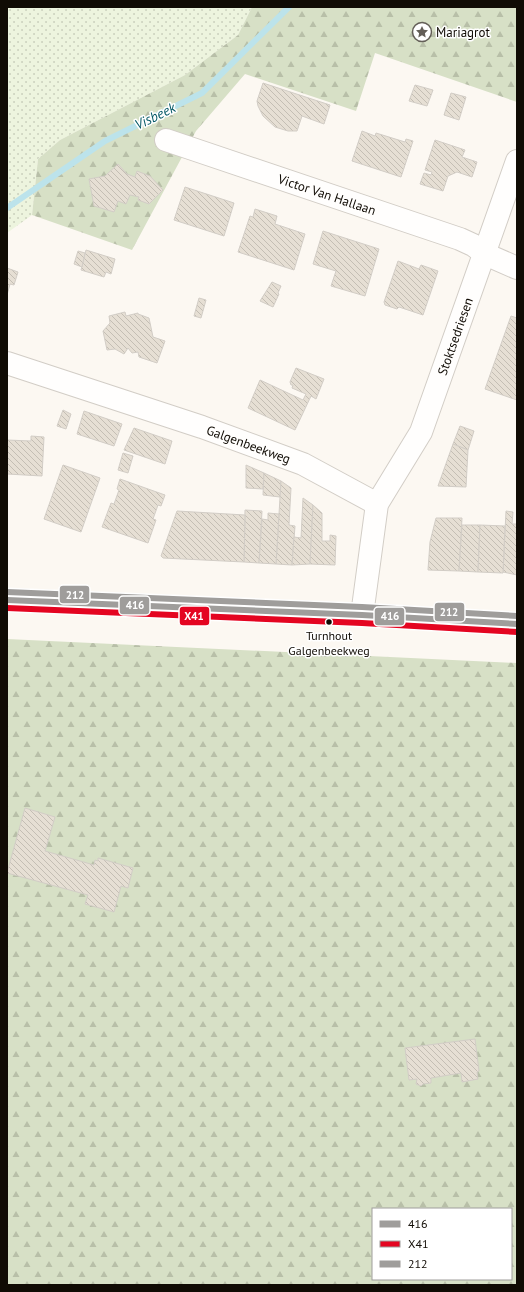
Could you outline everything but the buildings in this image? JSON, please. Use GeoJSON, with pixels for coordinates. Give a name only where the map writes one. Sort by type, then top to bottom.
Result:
{"type":"FeatureCollection","features":[{"type":"Feature","properties":{"kind":"main road"},"geometry":{"type":"LineString","coordinates":[[7,600],[362,615],[517,624]]}},
{"type":"Feature","properties":{"kind":"street","name":"Victor Van Hallaan"},"geometry":{"type":"LineString","coordinates":[[166,140],[460,238],[485,254],[517,268]]}},
{"type":"Feature","properties":{"kind":"street","name":"Stoktsedriesen"},"geometry":{"type":"LineString","coordinates":[[377,504],[421,432],[517,161]]}},
{"type":"Feature","properties":{"kind":"street","name":"Galgenbeekweg"},"geometry":{"type":"LineString","coordinates":[[7,363],[202,427],[303,464],[377,504]]}},
{"type":"Feature","properties":{"kind":"street"},"geometry":{"type":"LineString","coordinates":[[362,615],[377,504]]}},
{"type":"Feature","properties":{"kind":"green space"},"geometry":{"type":"Polygon","coordinates":[[[7,7],[252,7],[238,35],[185,75],[60,140],[38,159],[32,215],[7,233],[7,7]]]}},
{"type":"Feature","properties":{"kind":"green space"},"geometry":{"type":"Polygon","coordinates":[[[252,7],[517,7],[517,102],[375,53],[356,111],[245,74],[196,131],[132,250],[32,215],[38,159],[60,140],[185,75],[238,35],[252,7]]]}},
{"type":"Feature","properties":{"kind":"green space"},"geometry":{"type":"Polygon","coordinates":[[[7,639],[517,663],[517,1285],[7,1285],[7,639]]]}},
{"type":"Feature","properties":{"kind":"waterway","name":"Visbeek"},"geometry":{"type":"LineString","coordinates":[[7,208],[105,141],[202,93],[289,7]]}},
{"type":"Feature","properties":{"kind":"transit line","name":"212"},"geometry":{"type":"LineString","coordinates":[[7,592],[362,607],[517,616]]}},
{"type":"Feature","properties":{"kind":"transit line","name":"416"},"geometry":{"type":"LineString","coordinates":[[7,600],[362,615],[517,624]]}},
{"type":"Feature","properties":{"kind":"transit line","name":"X41"},"geometry":{"type":"LineString","coordinates":[[7,608],[362,623],[517,632]]}},
{"type":"Feature","properties":{"kind":"place","name":"Mariagrot"},"geometry":{"type":"Point","coordinates":[422,32]}},
{"type":"Feature","properties":{"kind":"place","name":"Turnhout Galgenbeekweg"},"geometry":{"type":"Point","coordinates":[329,622]}}]}
